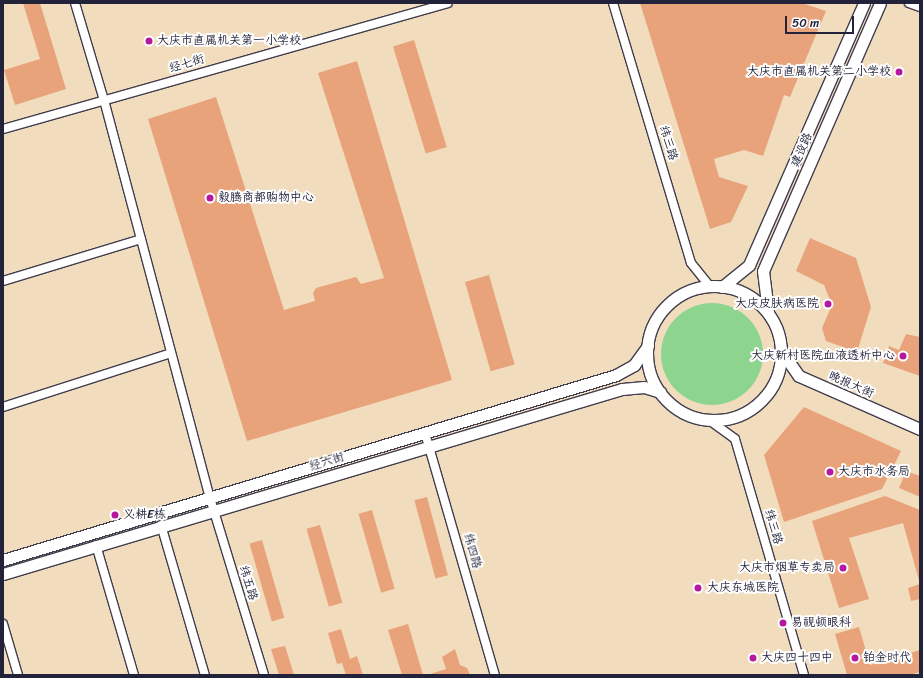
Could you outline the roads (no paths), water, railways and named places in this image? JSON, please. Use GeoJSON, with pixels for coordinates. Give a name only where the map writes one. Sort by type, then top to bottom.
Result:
{"type":"FeatureCollection","features":[{"type":"Feature","properties":{"kind":"main road","name":"建设路"},"geometry":{"type":"LineString","coordinates":[[722,286],[749,265],[864,3]]}},
{"type":"Feature","properties":{"kind":"main road","name":"建设路"},"geometry":{"type":"LineString","coordinates":[[768,311],[763,271],[880,3]]}},
{"type":"Feature","properties":{"kind":"main road"},"geometry":{"type":"LineString","coordinates":[[709,285],[722,286],[731,287],[751,296],[768,311],[778,331],[782,352],[778,374],[762,399],[752,409],[731,418],[709,420],[687,415],[668,402],[655,384],[648,363],[648,346],[655,320],[670,302],[688,290],[709,285]]}},
{"type":"Feature","properties":{"kind":"main road","name":"经六街"},"geometry":{"type":"LineString","coordinates":[[3,560],[616,375],[634,365],[648,346]]}},
{"type":"Feature","properties":{"kind":"main road","name":"晚报大街"},"geometry":{"type":"LineString","coordinates":[[782,352],[799,376],[920,429]]}},
{"type":"Feature","properties":{"kind":"main road","name":"经六街"},"geometry":{"type":"LineString","coordinates":[[3,574],[213,509],[622,389],[644,387],[660,392]]}},
{"type":"Feature","properties":{"kind":"street","name":"纬五路"},"geometry":{"type":"LineString","coordinates":[[75,3],[104,100],[213,509],[264,675]]}},
{"type":"Feature","properties":{"kind":"street","name":"经七街"},"geometry":{"type":"LineString","coordinates":[[3,129],[447,3]]}},
{"type":"Feature","properties":{"kind":"street","name":"纬三路"},"geometry":{"type":"LineString","coordinates":[[613,3],[691,263],[709,285]]}},
{"type":"Feature","properties":{"kind":"street"},"geometry":{"type":"LineString","coordinates":[[909,3],[920,7]]}},
{"type":"Feature","properties":{"kind":"street"},"geometry":{"type":"LineString","coordinates":[[3,280],[141,239]]}},
{"type":"Feature","properties":{"kind":"street"},"geometry":{"type":"LineString","coordinates":[[3,406],[171,353]]}},
{"type":"Feature","properties":{"kind":"street","name":"纬三路"},"geometry":{"type":"LineString","coordinates":[[709,420],[735,439],[804,675]]}},
{"type":"Feature","properties":{"kind":"street","name":"纬四路"},"geometry":{"type":"LineString","coordinates":[[425,433],[495,675]]}},
{"type":"Feature","properties":{"kind":"street"},"geometry":{"type":"LineString","coordinates":[[161,525],[206,675]]}},
{"type":"Feature","properties":{"kind":"street"},"geometry":{"type":"LineString","coordinates":[[96,545],[134,675]]}},
{"type":"Feature","properties":{"kind":"street"},"geometry":{"type":"LineString","coordinates":[[3,624],[18,675]]}},
{"type":"Feature","properties":{"kind":"place","name":"大庆市直属机关第一小学校"},"geometry":{"type":"Point","coordinates":[149,41]}},
{"type":"Feature","properties":{"kind":"place","name":"大庆市直属机关第二小学校"},"geometry":{"type":"Point","coordinates":[899,72]}},
{"type":"Feature","properties":{"kind":"place","name":"毅腾商都购物中心"},"geometry":{"type":"Point","coordinates":[210,198]}},
{"type":"Feature","properties":{"kind":"place","name":"大庆皮肤病医院"},"geometry":{"type":"Point","coordinates":[828,304]}},
{"type":"Feature","properties":{"kind":"place","name":"大庆新村医院血液透析中心"},"geometry":{"type":"Point","coordinates":[903,356]}},
{"type":"Feature","properties":{"kind":"place","name":"大庆市水务局"},"geometry":{"type":"Point","coordinates":[830,472]}},
{"type":"Feature","properties":{"kind":"place","name":"义耕E栋"},"geometry":{"type":"Point","coordinates":[115,515]}},
{"type":"Feature","properties":{"kind":"place","name":"大庆市烟草专卖局"},"geometry":{"type":"Point","coordinates":[843,568]}},
{"type":"Feature","properties":{"kind":"place","name":"大庆东城医院"},"geometry":{"type":"Point","coordinates":[698,588]}},
{"type":"Feature","properties":{"kind":"place","name":"易视顿眼科"},"geometry":{"type":"Point","coordinates":[783,623]}},
{"type":"Feature","properties":{"kind":"place","name":"大庆四十四中"},"geometry":{"type":"Point","coordinates":[753,658]}},
{"type":"Feature","properties":{"kind":"place","name":"铂金时代"},"geometry":{"type":"Point","coordinates":[855,658]}}]}
